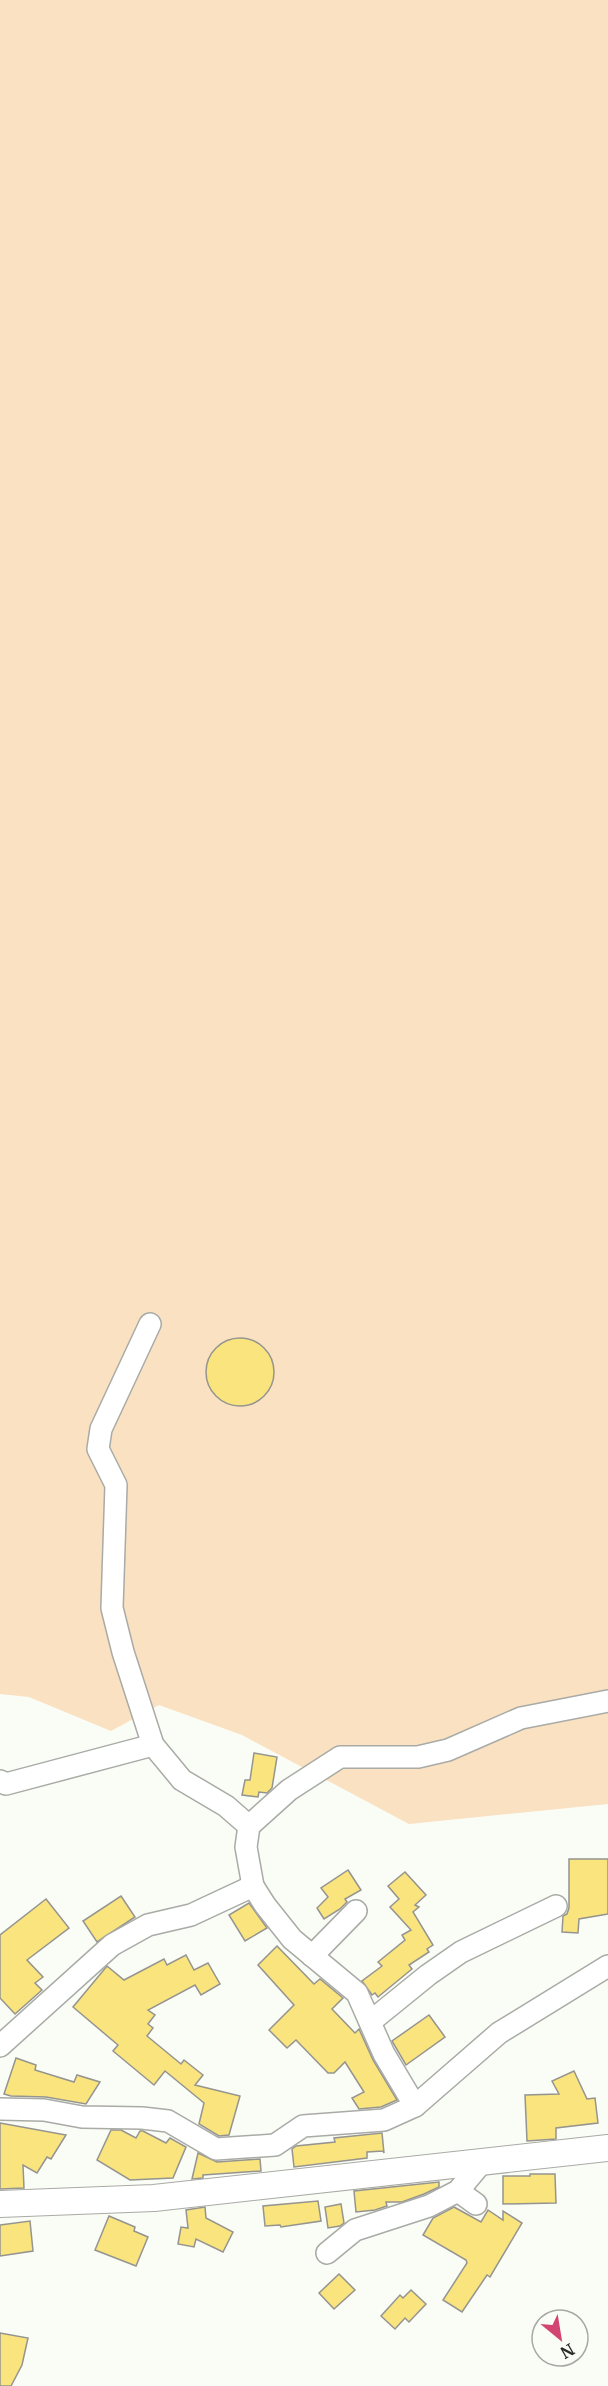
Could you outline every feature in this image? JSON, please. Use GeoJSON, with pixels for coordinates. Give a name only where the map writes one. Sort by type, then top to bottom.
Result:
{"type":"FeatureCollection","features":[{"type":"Feature","properties":{"kind":"street"},"geometry":{"type":"LineString","coordinates":[[150,1324],[101,1429],[98,1449],[116,1485],[117,1510],[112,1608],[123,1652],[153,1745],[182,1780],[226,1806],[249,1826]]}},
{"type":"Feature","properties":{"kind":"street"},"geometry":{"type":"LineString","coordinates":[[415,2106],[384,2054],[357,1993],[292,1940],[253,1886],[246,1847],[249,1826],[289,1790],[340,1757],[418,1757],[448,1750],[521,1718],[608,1701]]}},
{"type":"Feature","properties":{"kind":"street"},"geometry":{"type":"LineString","coordinates":[[0,1781],[6,1784],[153,1745]]}},
{"type":"Feature","properties":{"kind":"street"},"geometry":{"type":"LineString","coordinates":[[0,2046],[112,1945],[148,1925],[191,1916],[253,1886]]}},
{"type":"Feature","properties":{"kind":"street"},"geometry":{"type":"LineString","coordinates":[[370,2022],[428,1975],[461,1952],[556,1906]]}},
{"type":"Feature","properties":{"kind":"street"},"geometry":{"type":"LineString","coordinates":[[312,1956],[356,1911]]}},
{"type":"Feature","properties":{"kind":"street"},"geometry":{"type":"LineString","coordinates":[[0,2109],[44,2110],[82,2117],[168,2121],[216,2149],[275,2145],[303,2126],[384,2120],[415,2106],[499,2033],[608,1966]]}},
{"type":"Feature","properties":{"kind":"street"},"geometry":{"type":"LineString","coordinates":[[0,2204],[154,2198],[608,2148]]}},
{"type":"Feature","properties":{"kind":"street"},"geometry":{"type":"LineString","coordinates":[[327,2253],[355,2230],[429,2206],[458,2191],[483,2162]]}},
{"type":"Feature","properties":{"kind":"street"},"geometry":{"type":"LineString","coordinates":[[458,2191],[476,2204]]}},
{"type":"Feature","properties":{"kind":"shaded area"},"geometry":{"type":"Polygon","coordinates":[[[0,0],[608,0],[608,1804],[409,1824],[242,1735],[159,1705],[111,1731],[29,1697],[0,1694],[0,0]]]}},
{"type":"Feature","properties":{"kind":"building"},"geometry":{"type":"Polygon","coordinates":[[[240,1338],[253,1341],[264,1348],[271,1359],[274,1372],[271,1385],[264,1396],[253,1403],[240,1406],[227,1403],[216,1396],[209,1385],[206,1372],[209,1359],[216,1348],[227,1341],[240,1338]]]}},
{"type":"Feature","properties":{"kind":"building"},"geometry":{"type":"Polygon","coordinates":[[[254,1753],[277,1757],[272,1788],[267,1793],[259,1792],[258,1797],[242,1795],[245,1780],[250,1780],[254,1753]]]}},
{"type":"Feature","properties":{"kind":"building"},"geometry":{"type":"Polygon","coordinates":[[[569,1859],[608,1859],[608,1914],[579,1919],[578,1933],[562,1932],[563,1916],[567,1914],[569,1908],[569,1859]]]}},
{"type":"Feature","properties":{"kind":"building"},"geometry":{"type":"Polygon","coordinates":[[[348,1870],[361,1890],[345,1899],[347,1902],[340,1909],[324,1919],[317,1908],[328,1897],[321,1888],[348,1870]]]}},
{"type":"Feature","properties":{"kind":"building"},"geometry":{"type":"Polygon","coordinates":[[[405,1872],[426,1895],[415,1905],[419,1907],[413,1912],[433,1945],[427,1949],[429,1952],[409,1965],[412,1969],[378,1997],[375,1993],[372,1995],[362,1981],[382,1966],[378,1962],[405,1940],[402,1935],[411,1930],[390,1907],[399,1899],[388,1886],[405,1872]]]}},
{"type":"Feature","properties":{"kind":"building"},"geometry":{"type":"Polygon","coordinates":[[[121,1896],[135,1917],[97,1942],[83,1921],[121,1896]]]}},
{"type":"Feature","properties":{"kind":"building"},"geometry":{"type":"Polygon","coordinates":[[[46,1899],[69,1928],[27,1960],[43,1977],[35,1983],[42,1990],[15,2014],[0,1998],[0,1935],[46,1899]]]}},
{"type":"Feature","properties":{"kind":"building"},"geometry":{"type":"Polygon","coordinates":[[[249,1903],[267,1928],[245,1941],[229,1915],[249,1903]]]}},
{"type":"Feature","properties":{"kind":"building"},"geometry":{"type":"Polygon","coordinates":[[[277,1946],[314,1984],[320,1979],[343,1998],[332,2009],[355,2033],[359,2029],[373,2060],[397,2100],[381,2107],[359,2109],[352,2098],[364,2092],[345,2062],[334,2073],[328,2073],[296,2040],[287,2048],[269,2030],[294,2005],[258,1965],[277,1946]]]}},
{"type":"Feature","properties":{"kind":"building"},"geometry":{"type":"Polygon","coordinates":[[[186,1955],[194,1970],[208,1963],[220,1984],[201,1995],[195,1985],[148,2010],[155,2015],[148,2024],[153,2028],[147,2036],[181,2064],[184,2060],[203,2075],[195,2085],[240,2096],[229,2135],[219,2136],[199,2124],[204,2103],[165,2071],[154,2085],[113,2051],[118,2045],[73,2007],[107,1966],[124,1980],[164,1959],[167,1965],[186,1955]]]}},
{"type":"Feature","properties":{"kind":"building"},"geometry":{"type":"Polygon","coordinates":[[[429,2015],[445,2037],[406,2065],[392,2041],[429,2015]]]}},
{"type":"Feature","properties":{"kind":"building"},"geometry":{"type":"Polygon","coordinates":[[[16,2058],[36,2065],[35,2070],[74,2082],[77,2075],[100,2082],[86,2104],[46,2097],[4,2094],[16,2058]]]}},
{"type":"Feature","properties":{"kind":"building"},"geometry":{"type":"Polygon","coordinates":[[[574,2071],[587,2099],[595,2098],[598,2123],[556,2128],[556,2139],[527,2141],[525,2095],[559,2094],[552,2081],[574,2071]]]}},
{"type":"Feature","properties":{"kind":"building"},"geometry":{"type":"Polygon","coordinates":[[[0,2123],[66,2135],[51,2159],[47,2157],[37,2173],[23,2165],[24,2188],[0,2189],[0,2123]]]}},
{"type":"Feature","properties":{"kind":"building"},"geometry":{"type":"Polygon","coordinates":[[[111,2130],[121,2130],[136,2138],[140,2131],[143,2131],[166,2143],[170,2138],[186,2147],[173,2178],[130,2180],[97,2160],[111,2130]]]}},
{"type":"Feature","properties":{"kind":"building"},"geometry":{"type":"Polygon","coordinates":[[[382,2133],[384,2153],[383,2151],[367,2152],[367,2158],[294,2167],[292,2149],[296,2146],[335,2142],[334,2138],[382,2133]]]}},
{"type":"Feature","properties":{"kind":"building"},"geometry":{"type":"Polygon","coordinates":[[[198,2153],[217,2162],[260,2159],[261,2171],[203,2175],[203,2178],[192,2179],[198,2153]]]}},
{"type":"Feature","properties":{"kind":"building"},"geometry":{"type":"Polygon","coordinates":[[[530,2174],[555,2174],[556,2203],[503,2204],[503,2176],[530,2176],[530,2174]]]}},
{"type":"Feature","properties":{"kind":"building"},"geometry":{"type":"Polygon","coordinates":[[[439,2182],[439,2187],[402,2202],[386,2202],[387,2206],[375,2210],[356,2212],[354,2191],[439,2182]]]}},
{"type":"Feature","properties":{"kind":"building"},"geometry":{"type":"Polygon","coordinates":[[[318,2201],[321,2221],[281,2227],[280,2225],[265,2226],[263,2206],[318,2201]]]}},
{"type":"Feature","properties":{"kind":"building"},"geometry":{"type":"Polygon","coordinates":[[[341,2204],[344,2223],[328,2228],[325,2207],[341,2204]]]}},
{"type":"Feature","properties":{"kind":"building"},"geometry":{"type":"Polygon","coordinates":[[[205,2207],[206,2218],[233,2232],[223,2252],[196,2239],[194,2247],[178,2244],[181,2227],[188,2228],[186,2210],[205,2207]]]}},
{"type":"Feature","properties":{"kind":"building"},"geometry":{"type":"Polygon","coordinates":[[[454,2207],[481,2222],[488,2210],[503,2220],[503,2211],[522,2223],[490,2277],[487,2275],[462,2312],[443,2300],[467,2263],[466,2260],[423,2235],[433,2218],[454,2207]]]}},
{"type":"Feature","properties":{"kind":"building"},"geometry":{"type":"Polygon","coordinates":[[[109,2216],[135,2227],[134,2231],[148,2237],[136,2266],[95,2250],[109,2216]]]}},
{"type":"Feature","properties":{"kind":"building"},"geometry":{"type":"Polygon","coordinates":[[[30,2221],[33,2251],[0,2256],[0,2225],[30,2221]]]}},
{"type":"Feature","properties":{"kind":"building"},"geometry":{"type":"Polygon","coordinates":[[[339,2274],[355,2290],[334,2309],[319,2293],[339,2274]]]}},
{"type":"Feature","properties":{"kind":"building"},"geometry":{"type":"Polygon","coordinates":[[[411,2290],[426,2304],[409,2322],[405,2318],[395,2329],[381,2316],[400,2295],[403,2298],[411,2290]]]}},
{"type":"Feature","properties":{"kind":"building"},"geometry":{"type":"Polygon","coordinates":[[[0,2333],[28,2338],[22,2365],[11,2386],[0,2386],[0,2333]]]}}]}
